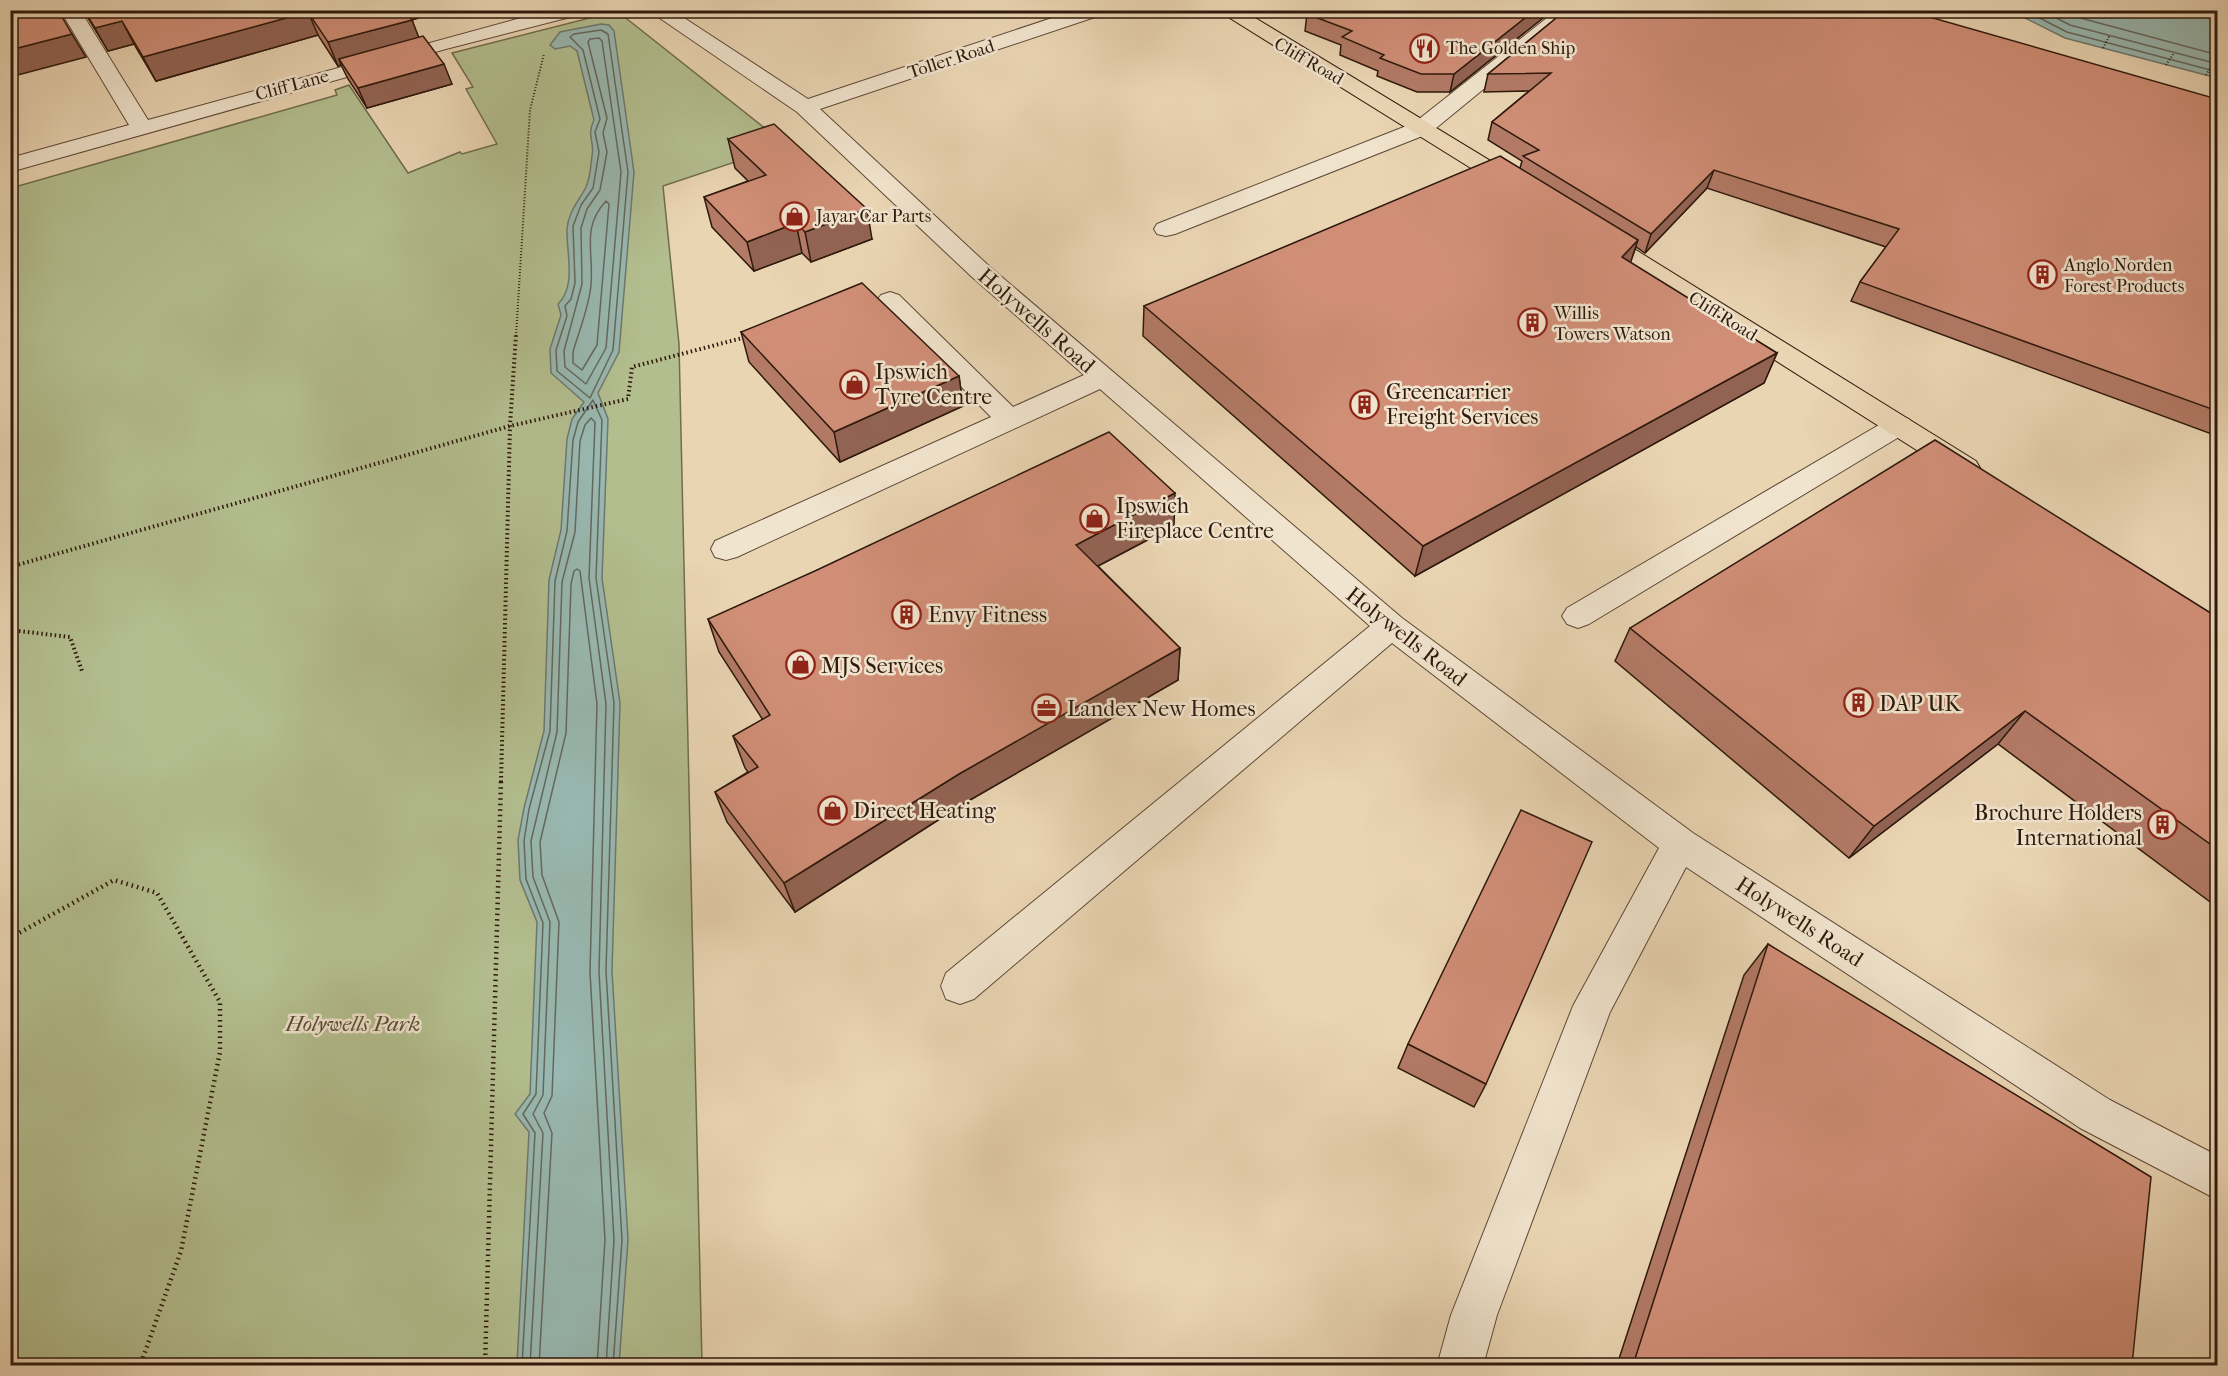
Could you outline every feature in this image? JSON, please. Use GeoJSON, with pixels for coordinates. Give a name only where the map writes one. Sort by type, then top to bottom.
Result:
{"type":"FeatureCollection","features":[{"type":"Feature","properties":{"kind":"main road","name":"Cliff Road"},"geometry":{"type":"LineString","coordinates":[[1227,10],[1256,30],[1422,128],[1544,204]]}},
{"type":"Feature","properties":{"kind":"main road","name":"Cliff Road"},"geometry":{"type":"LineString","coordinates":[[1574,223],[1988,481]]}},
{"type":"Feature","properties":{"kind":"street"},"geometry":{"type":"LineString","coordinates":[[70,10],[141,127]]}},
{"type":"Feature","properties":{"kind":"street","name":"Cliff Lane"},"geometry":{"type":"LineString","coordinates":[[10,165],[141,127],[575,10]]}},
{"type":"Feature","properties":{"kind":"street","name":"Holywells Road"},"geometry":{"type":"LineString","coordinates":[[658,10],[805,107],[981,272],[1390,626],[1680,844],[2095,1114],[2217,1179]]}},
{"type":"Feature","properties":{"kind":"street","name":"Toller Road"},"geometry":{"type":"LineString","coordinates":[[805,107],[1096,10]]}},
{"type":"Feature","properties":{"kind":"street"},"geometry":{"type":"LineString","coordinates":[[1166,229],[1422,128],[1570,10]]}},
{"type":"Feature","properties":{"kind":"street"},"geometry":{"type":"LineString","coordinates":[[890,300],[1010,420]]}},
{"type":"Feature","properties":{"kind":"street"},"geometry":{"type":"LineString","coordinates":[[726,549],[1103,377]]}},
{"type":"Feature","properties":{"kind":"street"},"geometry":{"type":"LineString","coordinates":[[1578,616],[1899,425]]}},
{"type":"Feature","properties":{"kind":"street"},"geometry":{"type":"LineString","coordinates":[[960,986],[1390,626]]}},
{"type":"Feature","properties":{"kind":"street"},"geometry":{"type":"LineString","coordinates":[[1460,1365],[1474,1315],[1593,1006],[1680,844]]}},
{"type":"Feature","properties":{"kind":"path"},"geometry":{"type":"LineString","coordinates":[[485,1365],[510,426],[530,111],[553,16]]}},
{"type":"Feature","properties":{"kind":"path"},"geometry":{"type":"LineString","coordinates":[[2103,48],[2110,35]]}},
{"type":"Feature","properties":{"kind":"path"},"geometry":{"type":"LineString","coordinates":[[2166,64],[2174,52]]}},
{"type":"Feature","properties":{"kind":"path"},"geometry":{"type":"LineString","coordinates":[[2206,75],[2213,64]]}},
{"type":"Feature","properties":{"kind":"path"},"geometry":{"type":"LineString","coordinates":[[10,567],[510,426],[628,399],[632,366],[755,335]]}},
{"type":"Feature","properties":{"kind":"path"},"geometry":{"type":"LineString","coordinates":[[10,630],[70,637],[82,671]]}},
{"type":"Feature","properties":{"kind":"path"},"geometry":{"type":"LineString","coordinates":[[10,938],[114,880],[157,892],[220,1002],[220,1052],[181,1251],[140,1365]]}},
{"type":"Feature","properties":{"kind":"green space","name":"Holywells Park"},"geometry":{"type":"Polygon","coordinates":[[[617,11],[786,145],[663,186],[679,344],[702,1365],[11,1366],[11,188],[337,95],[335,90],[349,85],[408,173],[460,152],[462,154],[497,144],[466,89],[473,87],[452,53],[617,11]]]}},
{"type":"Feature","properties":{"kind":"water"},"geometry":{"type":"Polygon","coordinates":[[[2011,11],[2217,11],[2217,78],[2065,38],[2011,11]]]}},
{"type":"Feature","properties":{"kind":"water"},"geometry":{"type":"Polygon","coordinates":[[[601,24],[609,25],[614,31],[634,172],[619,352],[598,393],[608,419],[602,578],[620,703],[612,971],[628,1240],[619,1365],[517,1365],[529,1132],[515,1114],[530,1094],[537,922],[520,880],[518,840],[544,731],[549,580],[561,530],[567,439],[572,419],[584,402],[551,373],[550,349],[561,315],[558,304],[564,297],[569,278],[568,223],[588,180],[593,151],[591,130],[594,120],[577,51],[570,46],[555,49],[550,45],[560,32],[601,24]]]}},
{"type":"Feature","properties":{"kind":"building"},"geometry":{"type":"Polygon","coordinates":[[[10,10],[58,10],[72,34],[10,50],[10,10]]]}},
{"type":"Feature","properties":{"kind":"building"},"geometry":{"type":"Polygon","coordinates":[[[84,10],[404,10],[412,20],[328,42],[308,12],[143,57],[122,21],[95,28],[84,10]]]}},
{"type":"Feature","properties":{"kind":"building"},"geometry":{"type":"Polygon","coordinates":[[[1313,10],[1535,10],[1454,74],[1421,74],[1380,58],[1384,55],[1342,37],[1352,31],[1307,14],[1313,10]]]}},
{"type":"Feature","properties":{"kind":"building"},"geometry":{"type":"Polygon","coordinates":[[[1566,10],[1905,10],[2217,99],[2217,411],[1860,282],[1899,229],[1714,170],[1651,234],[1523,156],[1539,150],[1492,122],[1551,73],[1488,74],[1566,10]]]}},
{"type":"Feature","properties":{"kind":"building"},"geometry":{"type":"Polygon","coordinates":[[[423,36],[444,64],[358,88],[339,59],[423,36]]]}},
{"type":"Feature","properties":{"kind":"building"},"geometry":{"type":"Polygon","coordinates":[[[774,124],[867,209],[805,232],[796,223],[747,242],[704,197],[766,175],[728,139],[774,124]]]}},
{"type":"Feature","properties":{"kind":"building"},"geometry":{"type":"Polygon","coordinates":[[[1500,156],[1638,240],[1622,257],[1777,353],[1423,546],[1144,306],[1500,156]]]}},
{"type":"Feature","properties":{"kind":"building","name":"Ipswich Tyre Centre"},"geometry":{"type":"Polygon","coordinates":[[[862,283],[959,376],[834,432],[741,332],[862,283]]]}},
{"type":"Feature","properties":{"kind":"building"},"geometry":{"type":"Polygon","coordinates":[[[1109,432],[1175,493],[1076,545],[1180,648],[959,774],[784,883],[715,792],[758,767],[733,736],[770,715],[708,619],[1109,432]]]}},
{"type":"Feature","properties":{"kind":"building","name":"DAP UK"},"geometry":{"type":"Polygon","coordinates":[[[1935,440],[2217,617],[2217,849],[2025,711],[1874,826],[1630,628],[1935,440]]]}},
{"type":"Feature","properties":{"kind":"building"},"geometry":{"type":"Polygon","coordinates":[[[1521,810],[1592,842],[1486,1084],[1408,1044],[1521,810]]]}},
{"type":"Feature","properties":{"kind":"building"},"geometry":{"type":"Polygon","coordinates":[[[1768,944],[2151,1177],[2132,1365],[1633,1365],[1768,944]]]}},
{"type":"Feature","properties":{"kind":"place","name":"The Golden Ship"},"geometry":{"type":"Point","coordinates":[1425,48]}},
{"type":"Feature","properties":{"kind":"place","name":"Jayar Car Parts"},"geometry":{"type":"Point","coordinates":[795,216]}},
{"type":"Feature","properties":{"kind":"place","name":"Anglo Norden Forest Products"},"geometry":{"type":"Point","coordinates":[2043,275]}},
{"type":"Feature","properties":{"kind":"place","name":"Willis Towers Watson"},"geometry":{"type":"Point","coordinates":[1533,323]}},
{"type":"Feature","properties":{"kind":"place","name":"Ipswich Tyre Centre"},"geometry":{"type":"Point","coordinates":[854,384]}},
{"type":"Feature","properties":{"kind":"place","name":"Greencarrier Freight Services"},"geometry":{"type":"Point","coordinates":[1365,404]}},
{"type":"Feature","properties":{"kind":"place","name":"Ipswich Fireplace Centre"},"geometry":{"type":"Point","coordinates":[1095,518]}},
{"type":"Feature","properties":{"kind":"place","name":"Envy Fitness"},"geometry":{"type":"Point","coordinates":[907,614]}},
{"type":"Feature","properties":{"kind":"place","name":"MJS Services"},"geometry":{"type":"Point","coordinates":[800,665]}},
{"type":"Feature","properties":{"kind":"place","name":"DAP UK"},"geometry":{"type":"Point","coordinates":[1858,703]}},
{"type":"Feature","properties":{"kind":"place","name":"Landex New Homes"},"geometry":{"type":"Point","coordinates":[1046,708]}},
{"type":"Feature","properties":{"kind":"place","name":"Direct Heating"},"geometry":{"type":"Point","coordinates":[832,810]}},
{"type":"Feature","properties":{"kind":"place","name":"Brochure Holders International"},"geometry":{"type":"Point","coordinates":[2163,825]}}]}
